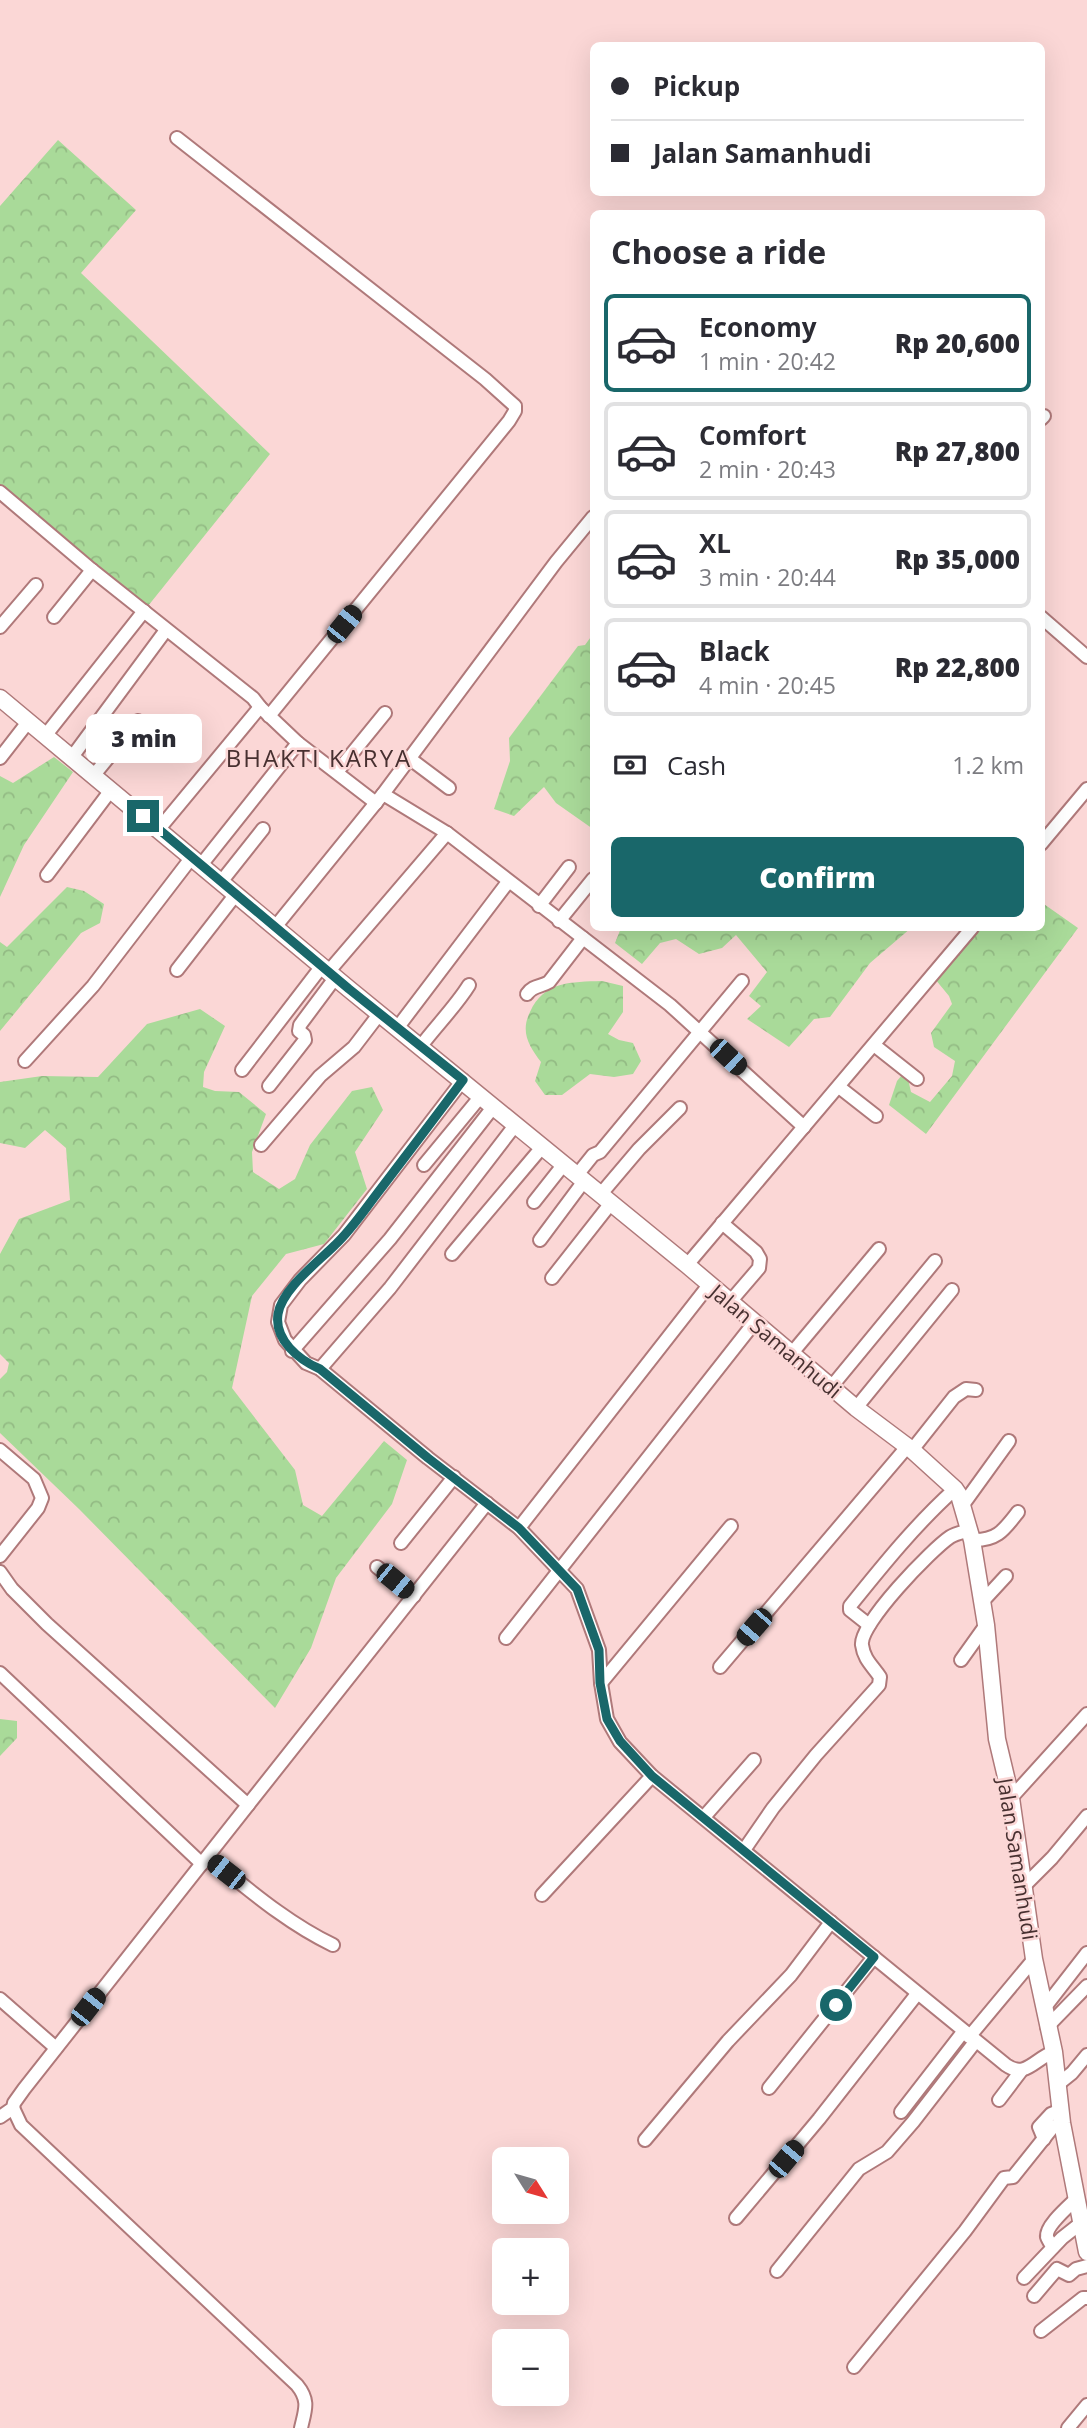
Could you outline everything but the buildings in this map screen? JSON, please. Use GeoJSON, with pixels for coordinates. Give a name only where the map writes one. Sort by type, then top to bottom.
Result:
{"type":"FeatureCollection","features":[{"type":"Feature","properties":{"kind":"street"},"geometry":{"type":"LineString","coordinates":[[159,829],[265,711],[515,411],[514,406],[485,379],[177,138]]}},
{"type":"Feature","properties":{"kind":"street"},"geometry":{"type":"LineString","coordinates":[[0,492],[92,570],[253,698],[298,743],[379,798],[447,833],[670,1005],[804,1127]]}},
{"type":"Feature","properties":{"kind":"street"},"geometry":{"type":"LineString","coordinates":[[276,926],[379,798],[590,521]]}},
{"type":"Feature","properties":{"kind":"street"},"geometry":{"type":"LineString","coordinates":[[54,617],[92,570]]}},
{"type":"Feature","properties":{"kind":"street"},"geometry":{"type":"LineString","coordinates":[[0,627],[36,585]]}},
{"type":"Feature","properties":{"kind":"street"},"geometry":{"type":"LineString","coordinates":[[45,736],[144,611]]}},
{"type":"Feature","properties":{"kind":"street"},"geometry":{"type":"LineString","coordinates":[[1045,620],[1087,657]]}},
{"type":"Feature","properties":{"kind":"street"},"geometry":{"type":"LineString","coordinates":[[72,757],[166,630]]}},
{"type":"Feature","properties":{"kind":"street","name":"Jalan Samanhudi"},"geometry":{"type":"LineString","coordinates":[[0,698],[955,1489],[971,1535],[986,1625],[997,1739],[1011,1798],[1034,1959],[1054,2052],[1062,2116],[1083,2222]]}},
{"type":"Feature","properties":{"kind":"street"},"geometry":{"type":"LineString","coordinates":[[337,772],[385,712]]}},
{"type":"Feature","properties":{"kind":"street"},"geometry":{"type":"LineString","coordinates":[[94,775],[138,721]]}},
{"type":"Feature","properties":{"kind":"street"},"geometry":{"type":"LineString","coordinates":[[0,758],[28,722]]}},
{"type":"Feature","properties":{"kind":"street"},"geometry":{"type":"LineString","coordinates":[[25,1061],[93,986],[298,743]]}},
{"type":"Feature","properties":{"kind":"street"},"geometry":{"type":"LineString","coordinates":[[409,758],[449,788]]}},
{"type":"Feature","properties":{"kind":"street"},"geometry":{"type":"LineString","coordinates":[[1045,839],[1087,789]]}},
{"type":"Feature","properties":{"kind":"street"},"geometry":{"type":"LineString","coordinates":[[47,875],[111,790]]}},
{"type":"Feature","properties":{"kind":"street"},"geometry":{"type":"LineString","coordinates":[[221,882],[263,828]]}},
{"type":"Feature","properties":{"kind":"street"},"geometry":{"type":"LineString","coordinates":[[242,1070],[447,833]]}},
{"type":"Feature","properties":{"kind":"street"},"geometry":{"type":"LineString","coordinates":[[539,906],[569,867]]}},
{"type":"Feature","properties":{"kind":"street"},"geometry":{"type":"LineString","coordinates":[[398,1027],[508,882]]}},
{"type":"Feature","properties":{"kind":"street"},"geometry":{"type":"LineString","coordinates":[[559,921],[590,883]]}},
{"type":"Feature","properties":{"kind":"street"},"geometry":{"type":"LineString","coordinates":[[177,970],[236,894]]}},
{"type":"Feature","properties":{"kind":"street"},"geometry":{"type":"LineString","coordinates":[[687,1265],[969,931]]}},
{"type":"Feature","properties":{"kind":"street"},"geometry":{"type":"LineString","coordinates":[[527,994],[536,986],[549,982],[583,939]]}},
{"type":"Feature","properties":{"kind":"street"},"geometry":{"type":"LineString","coordinates":[[269,1086],[305,1040],[299,1031],[300,1025],[329,971]]}},
{"type":"Feature","properties":{"kind":"street"},"geometry":{"type":"LineString","coordinates":[[540,1240],[593,1155],[600,1153],[742,981]]}},
{"type":"Feature","properties":{"kind":"street"},"geometry":{"type":"LineString","coordinates":[[421,1046],[470,985]]}},
{"type":"Feature","properties":{"kind":"street"},"geometry":{"type":"LineString","coordinates":[[261,1145],[320,1076],[354,1047],[380,1013]]}},
{"type":"Feature","properties":{"kind":"street"},"geometry":{"type":"LineString","coordinates":[[874,1045],[917,1079]]}},
{"type":"Feature","properties":{"kind":"street"},"geometry":{"type":"LineString","coordinates":[[463,1080],[344,1235],[313,1265],[281,1305],[278,1322],[281,1332],[292,1350],[306,1363],[320,1369],[519,1528],[560,1568],[577,1589],[599,1650],[600,1683],[607,1719],[620,1741],[652,1776],[969,2037],[1013,2070],[1028,2069],[1043,2056],[1054,2052]]}},
{"type":"Feature","properties":{"kind":"street"},"geometry":{"type":"LineString","coordinates":[[839,1087],[876,1116]]}},
{"type":"Feature","properties":{"kind":"street"},"geometry":{"type":"LineString","coordinates":[[292,1350],[390,1239],[488,1101]]}},
{"type":"Feature","properties":{"kind":"street"},"geometry":{"type":"LineString","coordinates":[[424,1165],[488,1101]]}},
{"type":"Feature","properties":{"kind":"street"},"geometry":{"type":"LineString","coordinates":[[552,1278],[639,1149],[680,1108]]}},
{"type":"Feature","properties":{"kind":"street"},"geometry":{"type":"LineString","coordinates":[[320,1369],[390,1289],[516,1124]]}},
{"type":"Feature","properties":{"kind":"street"},"geometry":{"type":"LineString","coordinates":[[452,1254],[542,1146]]}},
{"type":"Feature","properties":{"kind":"street"},"geometry":{"type":"LineString","coordinates":[[534,1202],[564,1164]]}},
{"type":"Feature","properties":{"kind":"street"},"geometry":{"type":"LineString","coordinates":[[722,1223],[756,1252],[760,1259],[759,1268],[729,1303]]}},
{"type":"Feature","properties":{"kind":"street"},"geometry":{"type":"LineString","coordinates":[[792,1353],[879,1249]]}},
{"type":"Feature","properties":{"kind":"street"},"geometry":{"type":"LineString","coordinates":[[832,1387],[936,1261]]}},
{"type":"Feature","properties":{"kind":"street"},"geometry":{"type":"LineString","coordinates":[[519,1528],[709,1285]]}},
{"type":"Feature","properties":{"kind":"street"},"geometry":{"type":"LineString","coordinates":[[856,1408],[952,1290]]}},
{"type":"Feature","properties":{"kind":"street"},"geometry":{"type":"LineString","coordinates":[[506,1638],[754,1322]]}},
{"type":"Feature","properties":{"kind":"street"},"geometry":{"type":"LineString","coordinates":[[720,1667],[954,1397],[966,1389],[976,1390]]}},
{"type":"Feature","properties":{"kind":"street"},"geometry":{"type":"LineString","coordinates":[[962,1506],[1009,1441]]}},
{"type":"Feature","properties":{"kind":"street"},"geometry":{"type":"LineString","coordinates":[[0,1450],[34,1479],[42,1498],[38,1508],[0,1556]]}},
{"type":"Feature","properties":{"kind":"street"},"geometry":{"type":"LineString","coordinates":[[401,1543],[454,1477]]}},
{"type":"Feature","properties":{"kind":"street"},"geometry":{"type":"LineString","coordinates":[[869,1625],[850,1611],[850,1606],[904,1541],[955,1489]]}},
{"type":"Feature","properties":{"kind":"street"},"geometry":{"type":"LineString","coordinates":[[301,2428],[307,2403],[297,2385],[21,2125],[13,2108],[14,2102],[487,1503]]}},
{"type":"Feature","properties":{"kind":"street"},"geometry":{"type":"LineString","coordinates":[[744,1850],[807,1765],[879,1685],[880,1677],[869,1665],[862,1644],[869,1625],[886,1601],[951,1537],[971,1535],[991,1539],[999,1534],[1018,1512]]}},
{"type":"Feature","properties":{"kind":"street"},"geometry":{"type":"LineString","coordinates":[[600,1683],[730,1526]]}},
{"type":"Feature","properties":{"kind":"street"},"geometry":{"type":"LineString","coordinates":[[377,1567],[414,1596]]}},
{"type":"Feature","properties":{"kind":"street"},"geometry":{"type":"LineString","coordinates":[[0,1572],[12,1589],[47,1624],[248,1805]]}},
{"type":"Feature","properties":{"kind":"street"},"geometry":{"type":"LineString","coordinates":[[982,1602],[1006,1576]]}},
{"type":"Feature","properties":{"kind":"street"},"geometry":{"type":"LineString","coordinates":[[961,1660],[986,1625]]}},
{"type":"Feature","properties":{"kind":"street"},"geometry":{"type":"LineString","coordinates":[[0,1673],[205,1861],[312,1935],[333,1945]]}},
{"type":"Feature","properties":{"kind":"street"},"geometry":{"type":"LineString","coordinates":[[1011,1798],[1087,1713]]}},
{"type":"Feature","properties":{"kind":"street"},"geometry":{"type":"LineString","coordinates":[[704,1817],[754,1760]]}},
{"type":"Feature","properties":{"kind":"street"},"geometry":{"type":"LineString","coordinates":[[542,1895],[652,1776]]}},
{"type":"Feature","properties":{"kind":"street"},"geometry":{"type":"LineString","coordinates":[[1024,1885],[1052,1858],[1087,1816]]}},
{"type":"Feature","properties":{"kind":"street"},"geometry":{"type":"LineString","coordinates":[[645,2140],[727,2041],[791,1975],[831,1922]]}},
{"type":"Feature","properties":{"kind":"street"},"geometry":{"type":"LineString","coordinates":[[1045,2007],[1087,1954]]}},
{"type":"Feature","properties":{"kind":"street"},"geometry":{"type":"LineString","coordinates":[[769,2088],[874,1957]]}},
{"type":"Feature","properties":{"kind":"street"},"geometry":{"type":"LineString","coordinates":[[901,2112],[969,2037],[1034,1959]]}},
{"type":"Feature","properties":{"kind":"street"},"geometry":{"type":"LineString","coordinates":[[1047,2027],[1087,1986]]}},
{"type":"Feature","properties":{"kind":"street"},"geometry":{"type":"LineString","coordinates":[[737,2218],[917,1994]]}},
{"type":"Feature","properties":{"kind":"street"},"geometry":{"type":"LineString","coordinates":[[0,1999],[56,2048]]}},
{"type":"Feature","properties":{"kind":"street"},"geometry":{"type":"LineString","coordinates":[[777,2271],[859,2169],[887,2152],[907,2130],[969,2037]]}},
{"type":"Feature","properties":{"kind":"street"},"geometry":{"type":"LineString","coordinates":[[1057,2085],[1072,2073],[1087,2055]]}},
{"type":"Feature","properties":{"kind":"street"},"geometry":{"type":"LineString","coordinates":[[999,2100],[1021,2071]]}},
{"type":"Feature","properties":{"kind":"street"},"geometry":{"type":"LineString","coordinates":[[0,2116],[13,2108]]}},
{"type":"Feature","properties":{"kind":"street"},"geometry":{"type":"LineString","coordinates":[[854,2367],[965,2231],[1004,2178],[1013,2176],[1062,2116]]}},
{"type":"Feature","properties":{"kind":"street"},"geometry":{"type":"LineString","coordinates":[[1054,2247],[1047,2233],[1054,2221],[1083,2222]]}},
{"type":"Feature","properties":{"kind":"street"},"geometry":{"type":"LineString","coordinates":[[1024,2278],[1083,2222]]}},
{"type":"Feature","properties":{"kind":"street"},"geometry":{"type":"LineString","coordinates":[[1034,2296],[1058,2269],[1069,2275],[1076,2269],[1087,2266]]}},
{"type":"Feature","properties":{"kind":"street"},"geometry":{"type":"LineString","coordinates":[[1041,2331],[1083,2298],[1087,2298]]}},
{"type":"Feature","properties":{"kind":"street"},"geometry":{"type":"LineString","coordinates":[[1068,2428],[1087,2405]]}},
{"type":"Feature","properties":{"kind":"green space"},"geometry":{"type":"Polygon","coordinates":[[[58,140],[136,210],[81,273],[270,454],[144,611],[0,488],[0,206],[58,140]]]}},
{"type":"Feature","properties":{"kind":"green space"},"geometry":{"type":"Polygon","coordinates":[[[590,638],[590,827],[556,803],[544,787],[514,816],[494,809],[510,761],[509,738],[578,646],[585,645],[590,638]]]}},
{"type":"Feature","properties":{"kind":"green space"},"geometry":{"type":"Polygon","coordinates":[[[54,757],[73,772],[24,845],[0,897],[0,776],[13,783],[54,757]]]}},
{"type":"Feature","properties":{"kind":"green space"},"geometry":{"type":"Polygon","coordinates":[[[67,887],[84,891],[104,904],[100,923],[81,933],[0,1031],[0,942],[7,947],[67,887]]]}},
{"type":"Feature","properties":{"kind":"green space"},"geometry":{"type":"Polygon","coordinates":[[[1045,905],[1078,928],[926,1134],[889,1105],[897,1081],[902,1075],[908,1079],[911,1092],[930,1102],[952,1076],[955,1061],[934,1047],[931,1033],[952,1004],[935,979],[975,931],[1045,931],[1045,905]]]}},
{"type":"Feature","properties":{"kind":"green space"},"geometry":{"type":"Polygon","coordinates":[[[620,931],[907,931],[870,963],[830,1017],[814,1019],[789,1047],[747,1019],[761,1006],[749,996],[767,972],[736,935],[722,948],[699,954],[676,939],[660,943],[642,964],[615,943],[620,931]]]}},
{"type":"Feature","properties":{"kind":"green space"},"geometry":{"type":"Polygon","coordinates":[[[602,981],[623,986],[623,1012],[608,1034],[633,1043],[641,1061],[633,1074],[614,1077],[590,1074],[562,1095],[545,1095],[535,1081],[541,1062],[526,1032],[530,1012],[543,994],[560,985],[602,981]]]}},
{"type":"Feature","properties":{"kind":"green space"},"geometry":{"type":"Polygon","coordinates":[[[200,1009],[225,1026],[204,1072],[203,1087],[215,1091],[239,1092],[266,1114],[252,1152],[253,1172],[279,1189],[295,1179],[310,1145],[352,1091],[372,1087],[383,1110],[355,1152],[367,1189],[324,1244],[286,1254],[252,1296],[232,1388],[295,1470],[303,1505],[322,1516],[384,1441],[407,1460],[392,1504],[336,1578],[311,1648],[275,1708],[79,1509],[0,1433],[0,1379],[7,1372],[9,1363],[0,1354],[0,1254],[19,1219],[70,1200],[66,1148],[45,1130],[25,1148],[0,1143],[0,1082],[42,1076],[98,1077],[147,1024],[200,1009]]]}},
{"type":"Feature","properties":{"kind":"green space"},"geometry":{"type":"Polygon","coordinates":[[[0,1719],[17,1721],[17,1738],[0,1756],[0,1719]]]}},
{"type":"Feature","properties":{"kind":"district","name":"BHAKTI KARYA"},"geometry":{"type":"Point","coordinates":[319,757]}},
{"type":"Feature","properties":{"kind":"route"},"geometry":{"type":"LineString","coordinates":[[143,816],[349,989],[463,1080],[344,1235],[313,1265],[281,1305],[278,1322],[281,1332],[289,1346],[306,1363],[320,1369],[428,1458],[519,1528],[560,1568],[577,1589],[588,1616],[599,1650],[600,1683],[607,1719],[620,1741],[652,1776],[874,1957],[836,2005]]}}]}
